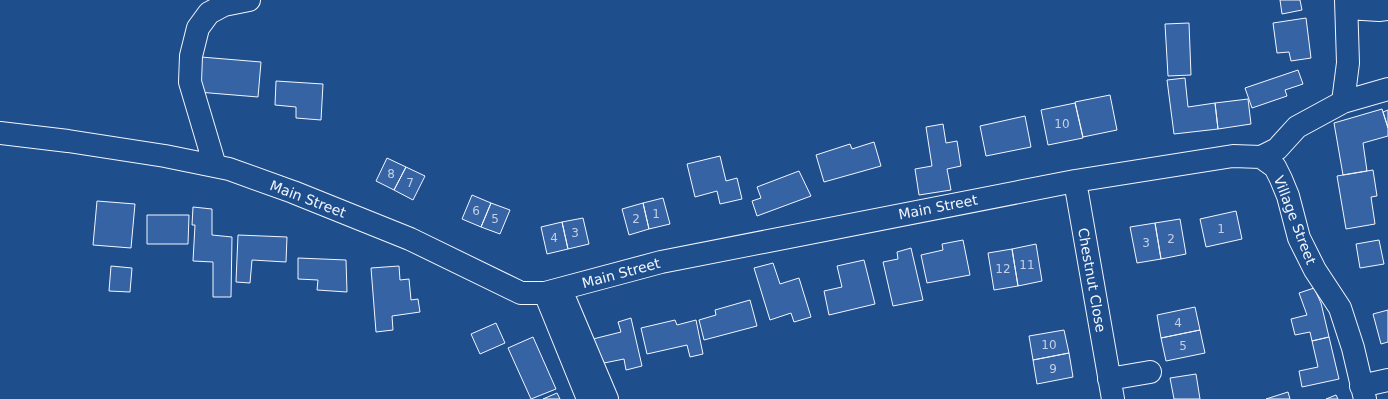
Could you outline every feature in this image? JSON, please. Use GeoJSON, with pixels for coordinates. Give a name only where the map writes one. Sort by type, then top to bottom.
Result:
{"type":"FeatureCollection","features":[{"type":"Feature","properties":{"kind":"street"},"geometry":{"type":"LineString","coordinates":[[215,166],[190,82],[191,56],[198,28],[209,13],[224,5],[249,0]]}},
{"type":"Feature","properties":{"kind":"street"},"geometry":{"type":"LineString","coordinates":[[1343,102],[1348,64],[1346,4],[1379,10],[1388,8]]}},
{"type":"Feature","properties":{"kind":"street"},"geometry":{"type":"LineString","coordinates":[[1261,157],[1277,148],[1297,127],[1343,102],[1388,89]]}},
{"type":"Feature","properties":{"kind":"street","name":"Main Street"},"geometry":{"type":"LineString","coordinates":[[0,134],[150,153],[229,170],[293,192],[410,239],[521,293],[553,291],[661,262],[1076,181],[1233,156],[1261,157]]}},
{"type":"Feature","properties":{"kind":"street","name":"Village Street"},"geometry":{"type":"LineString","coordinates":[[1261,157],[1275,167],[1288,196],[1300,238],[1315,270],[1340,308],[1353,348],[1363,393]]}},
{"type":"Feature","properties":{"kind":"street","name":"Chestnut Close"},"geometry":{"type":"LineString","coordinates":[[1076,181],[1111,389],[1150,372]]}},
{"type":"Feature","properties":{"kind":"street"},"geometry":{"type":"LineString","coordinates":[[553,291],[588,399]]}},
{"type":"Feature","properties":{"kind":"street"},"geometry":{"type":"LineString","coordinates":[[553,291],[607,399]]}},
{"type":"Feature","properties":{"kind":"street"},"geometry":{"type":"LineString","coordinates":[[1363,393],[1388,380]]}},
{"type":"Feature","properties":{"kind":"building"},"geometry":{"type":"Polygon","coordinates":[[[1280,0],[1300,0],[1302,10],[1282,14],[1280,0]]]}},
{"type":"Feature","properties":{"kind":"building"},"geometry":{"type":"Polygon","coordinates":[[[1306,18],[1311,58],[1291,61],[1289,52],[1277,53],[1273,23],[1306,18]]]}},
{"type":"Feature","properties":{"kind":"building"},"geometry":{"type":"Polygon","coordinates":[[[1189,23],[1191,75],[1168,76],[1165,24],[1189,23]]]}},
{"type":"Feature","properties":{"kind":"building"},"geometry":{"type":"Polygon","coordinates":[[[201,57],[261,62],[258,97],[198,92],[201,57]]]}},
{"type":"Feature","properties":{"kind":"building"},"geometry":{"type":"Polygon","coordinates":[[[1298,70],[1303,84],[1285,90],[1287,96],[1252,108],[1245,88],[1298,70]]]}},
{"type":"Feature","properties":{"kind":"building"},"geometry":{"type":"Polygon","coordinates":[[[1185,78],[1188,107],[1215,103],[1218,129],[1174,134],[1167,80],[1185,78]]]}},
{"type":"Feature","properties":{"kind":"building"},"geometry":{"type":"Polygon","coordinates":[[[276,81],[323,84],[321,120],[296,118],[296,107],[275,105],[276,81]]]}},
{"type":"Feature","properties":{"kind":"building"},"geometry":{"type":"Polygon","coordinates":[[[1110,95],[1117,130],[1083,137],[1075,102],[1110,95]]]}},
{"type":"Feature","properties":{"kind":"building"},"geometry":{"type":"Polygon","coordinates":[[[1248,99],[1251,124],[1218,129],[1215,103],[1248,99]]]}},
{"type":"Feature","properties":{"kind":"building"},"geometry":{"type":"Polygon","coordinates":[[[1075,103],[1083,138],[1048,145],[1041,110],[1075,103]]]}},
{"type":"Feature","properties":{"kind":"building"},"geometry":{"type":"Polygon","coordinates":[[[1382,109],[1388,128],[1388,136],[1363,143],[1367,171],[1343,175],[1334,123],[1382,109]]]}},
{"type":"Feature","properties":{"kind":"building"},"geometry":{"type":"Polygon","coordinates":[[[1388,110],[1388,128],[1383,112],[1388,110]]]}},
{"type":"Feature","properties":{"kind":"building"},"geometry":{"type":"Polygon","coordinates":[[[1025,116],[1031,147],[986,156],[980,126],[1025,116]]]}},
{"type":"Feature","properties":{"kind":"building"},"geometry":{"type":"Polygon","coordinates":[[[943,124],[946,143],[957,141],[961,166],[947,169],[951,190],[919,195],[915,169],[932,166],[926,127],[943,124]]]}},
{"type":"Feature","properties":{"kind":"building"},"geometry":{"type":"Polygon","coordinates":[[[874,142],[881,166],[824,182],[816,155],[850,144],[852,149],[874,142]]]}},
{"type":"Feature","properties":{"kind":"building"},"geometry":{"type":"Polygon","coordinates":[[[720,156],[726,181],[737,178],[742,199],[720,204],[717,191],[695,197],[687,164],[720,156]]]}},
{"type":"Feature","properties":{"kind":"building"},"geometry":{"type":"Polygon","coordinates":[[[387,158],[406,167],[394,190],[376,181],[387,158]]]}},
{"type":"Feature","properties":{"kind":"building"},"geometry":{"type":"Polygon","coordinates":[[[406,167],[425,176],[413,200],[394,190],[406,167]]]}},
{"type":"Feature","properties":{"kind":"building"},"geometry":{"type":"Polygon","coordinates":[[[1373,170],[1377,196],[1371,197],[1375,224],[1346,229],[1337,176],[1373,170]]]}},
{"type":"Feature","properties":{"kind":"building"},"geometry":{"type":"Polygon","coordinates":[[[799,171],[811,196],[757,216],[752,201],[761,198],[757,187],[799,171]]]}},
{"type":"Feature","properties":{"kind":"building"},"geometry":{"type":"Polygon","coordinates":[[[472,195],[491,203],[481,227],[462,219],[472,195]]]}},
{"type":"Feature","properties":{"kind":"building"},"geometry":{"type":"Polygon","coordinates":[[[663,198],[670,224],[649,229],[643,203],[663,198]]]}},
{"type":"Feature","properties":{"kind":"building"},"geometry":{"type":"Polygon","coordinates":[[[97,201],[135,204],[131,248],[93,245],[97,201]]]}},
{"type":"Feature","properties":{"kind":"building"},"geometry":{"type":"Polygon","coordinates":[[[491,203],[510,210],[500,234],[481,227],[491,203]]]}},
{"type":"Feature","properties":{"kind":"building"},"geometry":{"type":"Polygon","coordinates":[[[643,203],[649,229],[629,235],[622,209],[643,203]]]}},
{"type":"Feature","properties":{"kind":"building"},"geometry":{"type":"Polygon","coordinates":[[[193,207],[212,209],[212,235],[232,237],[231,297],[213,297],[213,262],[193,261],[195,225],[192,225],[193,207]]]}},
{"type":"Feature","properties":{"kind":"building"},"geometry":{"type":"Polygon","coordinates":[[[1236,211],[1242,239],[1206,247],[1200,219],[1236,211]]]}},
{"type":"Feature","properties":{"kind":"building"},"geometry":{"type":"Polygon","coordinates":[[[147,215],[189,215],[188,244],[147,244],[147,215]]]}},
{"type":"Feature","properties":{"kind":"building"},"geometry":{"type":"Polygon","coordinates":[[[583,218],[589,244],[568,249],[562,222],[583,218]]]}},
{"type":"Feature","properties":{"kind":"building"},"geometry":{"type":"Polygon","coordinates":[[[1180,219],[1186,254],[1161,259],[1155,223],[1180,219]]]}},
{"type":"Feature","properties":{"kind":"building"},"geometry":{"type":"Polygon","coordinates":[[[562,222],[568,249],[547,254],[541,227],[562,222]]]}},
{"type":"Feature","properties":{"kind":"building"},"geometry":{"type":"Polygon","coordinates":[[[1155,223],[1161,259],[1137,263],[1130,227],[1155,223]]]}},
{"type":"Feature","properties":{"kind":"building"},"geometry":{"type":"Polygon","coordinates":[[[238,235],[287,237],[286,262],[252,260],[250,283],[236,282],[238,235]]]}},
{"type":"Feature","properties":{"kind":"building"},"geometry":{"type":"Polygon","coordinates":[[[963,240],[970,275],[927,283],[921,255],[943,250],[942,244],[963,240]]]}},
{"type":"Feature","properties":{"kind":"building"},"geometry":{"type":"Polygon","coordinates":[[[1379,240],[1384,264],[1360,268],[1356,244],[1379,240]]]}},
{"type":"Feature","properties":{"kind":"building"},"geometry":{"type":"Polygon","coordinates":[[[1036,244],[1042,281],[1018,286],[1012,249],[1036,244]]]}},
{"type":"Feature","properties":{"kind":"building"},"geometry":{"type":"Polygon","coordinates":[[[911,248],[923,300],[893,306],[883,262],[898,259],[897,252],[911,248]]]}},
{"type":"Feature","properties":{"kind":"building"},"geometry":{"type":"Polygon","coordinates":[[[1012,249],[1018,286],[994,290],[988,253],[1012,249]]]}},
{"type":"Feature","properties":{"kind":"building"},"geometry":{"type":"Polygon","coordinates":[[[298,258],[346,260],[347,292],[317,290],[318,280],[298,279],[298,258]]]}},
{"type":"Feature","properties":{"kind":"building"},"geometry":{"type":"Polygon","coordinates":[[[864,260],[875,304],[829,315],[824,291],[842,287],[837,266],[864,260]]]}},
{"type":"Feature","properties":{"kind":"building"},"geometry":{"type":"Polygon","coordinates":[[[773,263],[780,284],[799,278],[811,317],[794,322],[791,313],[770,320],[754,268],[773,263]]]}},
{"type":"Feature","properties":{"kind":"building"},"geometry":{"type":"Polygon","coordinates":[[[111,266],[132,268],[130,292],[109,291],[111,266]]]}},
{"type":"Feature","properties":{"kind":"building"},"geometry":{"type":"Polygon","coordinates":[[[399,266],[400,280],[409,279],[411,300],[418,299],[420,312],[392,316],[393,330],[376,332],[371,268],[399,266]]]}},
{"type":"Feature","properties":{"kind":"building"},"geometry":{"type":"Polygon","coordinates":[[[1314,288],[1321,303],[1329,337],[1312,341],[1310,332],[1295,335],[1291,319],[1307,315],[1299,293],[1314,288]]]}},
{"type":"Feature","properties":{"kind":"building"},"geometry":{"type":"Polygon","coordinates":[[[750,300],[757,326],[704,340],[699,320],[716,315],[715,310],[750,300]]]}},
{"type":"Feature","properties":{"kind":"building"},"geometry":{"type":"Polygon","coordinates":[[[1195,307],[1200,330],[1161,338],[1157,315],[1195,307]]]}},
{"type":"Feature","properties":{"kind":"building"},"geometry":{"type":"Polygon","coordinates":[[[1388,310],[1388,342],[1381,344],[1373,314],[1388,310]]]}},
{"type":"Feature","properties":{"kind":"building"},"geometry":{"type":"Polygon","coordinates":[[[631,318],[642,366],[626,370],[624,359],[599,364],[593,339],[621,332],[618,322],[631,318]]]}},
{"type":"Feature","properties":{"kind":"building"},"geometry":{"type":"Polygon","coordinates":[[[675,320],[677,325],[696,320],[703,354],[690,357],[687,345],[647,354],[641,328],[675,320]]]}},
{"type":"Feature","properties":{"kind":"building"},"geometry":{"type":"Polygon","coordinates":[[[496,323],[505,343],[480,354],[471,334],[496,323]]]}},
{"type":"Feature","properties":{"kind":"building"},"geometry":{"type":"Polygon","coordinates":[[[1064,330],[1069,353],[1033,360],[1029,336],[1064,330]]]}},
{"type":"Feature","properties":{"kind":"building"},"geometry":{"type":"Polygon","coordinates":[[[1200,330],[1205,353],[1166,361],[1161,338],[1200,330]]]}},
{"type":"Feature","properties":{"kind":"building"},"geometry":{"type":"Polygon","coordinates":[[[533,337],[556,389],[531,399],[508,348],[533,337]]]}},
{"type":"Feature","properties":{"kind":"building"},"geometry":{"type":"Polygon","coordinates":[[[1329,337],[1339,379],[1302,387],[1299,371],[1318,367],[1312,341],[1329,337]]]}},
{"type":"Feature","properties":{"kind":"building"},"geometry":{"type":"Polygon","coordinates":[[[1069,353],[1073,377],[1037,384],[1033,360],[1069,353]]]}},
{"type":"Feature","properties":{"kind":"building"},"geometry":{"type":"Polygon","coordinates":[[[1196,374],[1200,399],[1174,399],[1170,378],[1196,374]]]}},
{"type":"Feature","properties":{"kind":"building"},"geometry":{"type":"Polygon","coordinates":[[[1288,392],[1290,399],[1266,399],[1288,392]]]}},
{"type":"Feature","properties":{"kind":"building"},"geometry":{"type":"Polygon","coordinates":[[[557,393],[560,399],[543,399],[557,393]]]}},
{"type":"Feature","properties":{"kind":"building"},"geometry":{"type":"Polygon","coordinates":[[[1336,395],[1338,399],[1326,399],[1336,395]]]}}]}
